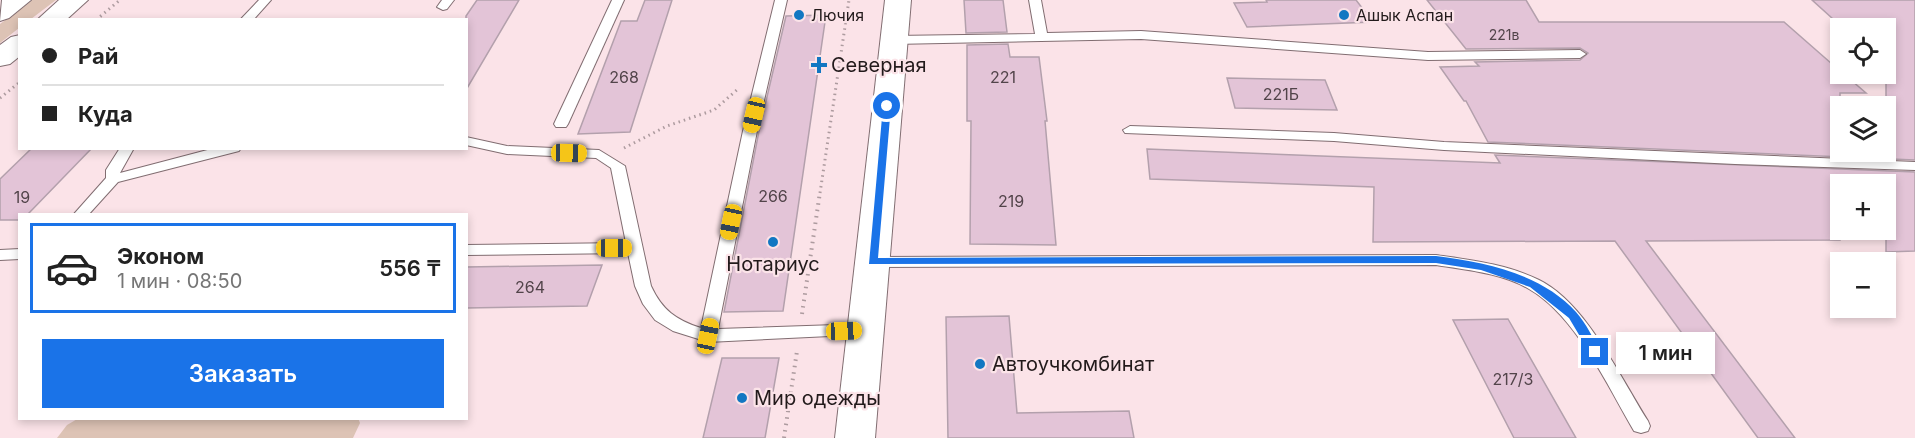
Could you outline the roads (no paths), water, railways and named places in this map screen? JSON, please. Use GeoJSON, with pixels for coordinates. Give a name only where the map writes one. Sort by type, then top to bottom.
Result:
{"type":"FeatureCollection","features":[{"type":"Feature","properties":{"kind":"main road"},"geometry":{"type":"LineString","coordinates":[[0,14],[18,0]]}},
{"type":"Feature","properties":{"kind":"main road"},"geometry":{"type":"LineString","coordinates":[[52,18],[75,0]]}},
{"type":"Feature","properties":{"kind":"main road"},"geometry":{"type":"LineString","coordinates":[[855,438],[898,0]]}},
{"type":"Feature","properties":{"kind":"main road"},"geometry":{"type":"LineString","coordinates":[[0,58],[18,44]]}},
{"type":"Feature","properties":{"kind":"lane"},"geometry":{"type":"LineString","coordinates":[[248,18],[265,0]]}},
{"type":"Feature","properties":{"kind":"lane"},"geometry":{"type":"LineString","coordinates":[[561,124],[618,0]]}},
{"type":"Feature","properties":{"kind":"lane"},"geometry":{"type":"LineString","coordinates":[[708,336],[781,0]]}},
{"type":"Feature","properties":{"kind":"lane"},"geometry":{"type":"LineString","coordinates":[[1035,0],[1042,37]]}},
{"type":"Feature","properties":{"kind":"lane"},"geometry":{"type":"LineString","coordinates":[[893,40],[1141,35],[1428,56],[1580,54]]}},
{"type":"Feature","properties":{"kind":"lane"},"geometry":{"type":"LineString","coordinates":[[1130,130],[1334,137],[1444,146],[1915,166]]}},
{"type":"Feature","properties":{"kind":"lane"},"geometry":{"type":"LineString","coordinates":[[468,141],[507,150],[592,154],[609,158],[618,166],[636,248],[638,269],[651,304],[662,316],[679,327],[708,336],[866,330]]}},
{"type":"Feature","properties":{"kind":"lane"},"geometry":{"type":"LineString","coordinates":[[113,178],[113,170],[126,150]]}},
{"type":"Feature","properties":{"kind":"lane"},"geometry":{"type":"LineString","coordinates":[[82,213],[113,178],[226,150]]}},
{"type":"Feature","properties":{"kind":"lane"},"geometry":{"type":"LineString","coordinates":[[468,250],[636,248]]}},
{"type":"Feature","properties":{"kind":"lane"},"geometry":{"type":"LineString","coordinates":[[0,255],[18,254]]}},
{"type":"Feature","properties":{"kind":"lane"},"geometry":{"type":"LineString","coordinates":[[872,262],[1436,260],[1482,267],[1534,284],[1573,315],[1641,426]]}},
{"type":"Feature","properties":{"kind":"place","name":"Лючия"},"geometry":{"type":"Point","coordinates":[799,15]}},
{"type":"Feature","properties":{"kind":"place","name":"Ашык Аспан"},"geometry":{"type":"Point","coordinates":[1344,15]}},
{"type":"Feature","properties":{"kind":"place","name":"Северная"},"geometry":{"type":"Point","coordinates":[819,65]}},
{"type":"Feature","properties":{"kind":"place","name":"Нотариус"},"geometry":{"type":"Point","coordinates":[773,242]}},
{"type":"Feature","properties":{"kind":"place","name":"Автоучкомбинат"},"geometry":{"type":"Point","coordinates":[980,364]}},
{"type":"Feature","properties":{"kind":"place","name":"Мир одежды"},"geometry":{"type":"Point","coordinates":[742,398]}}]}
